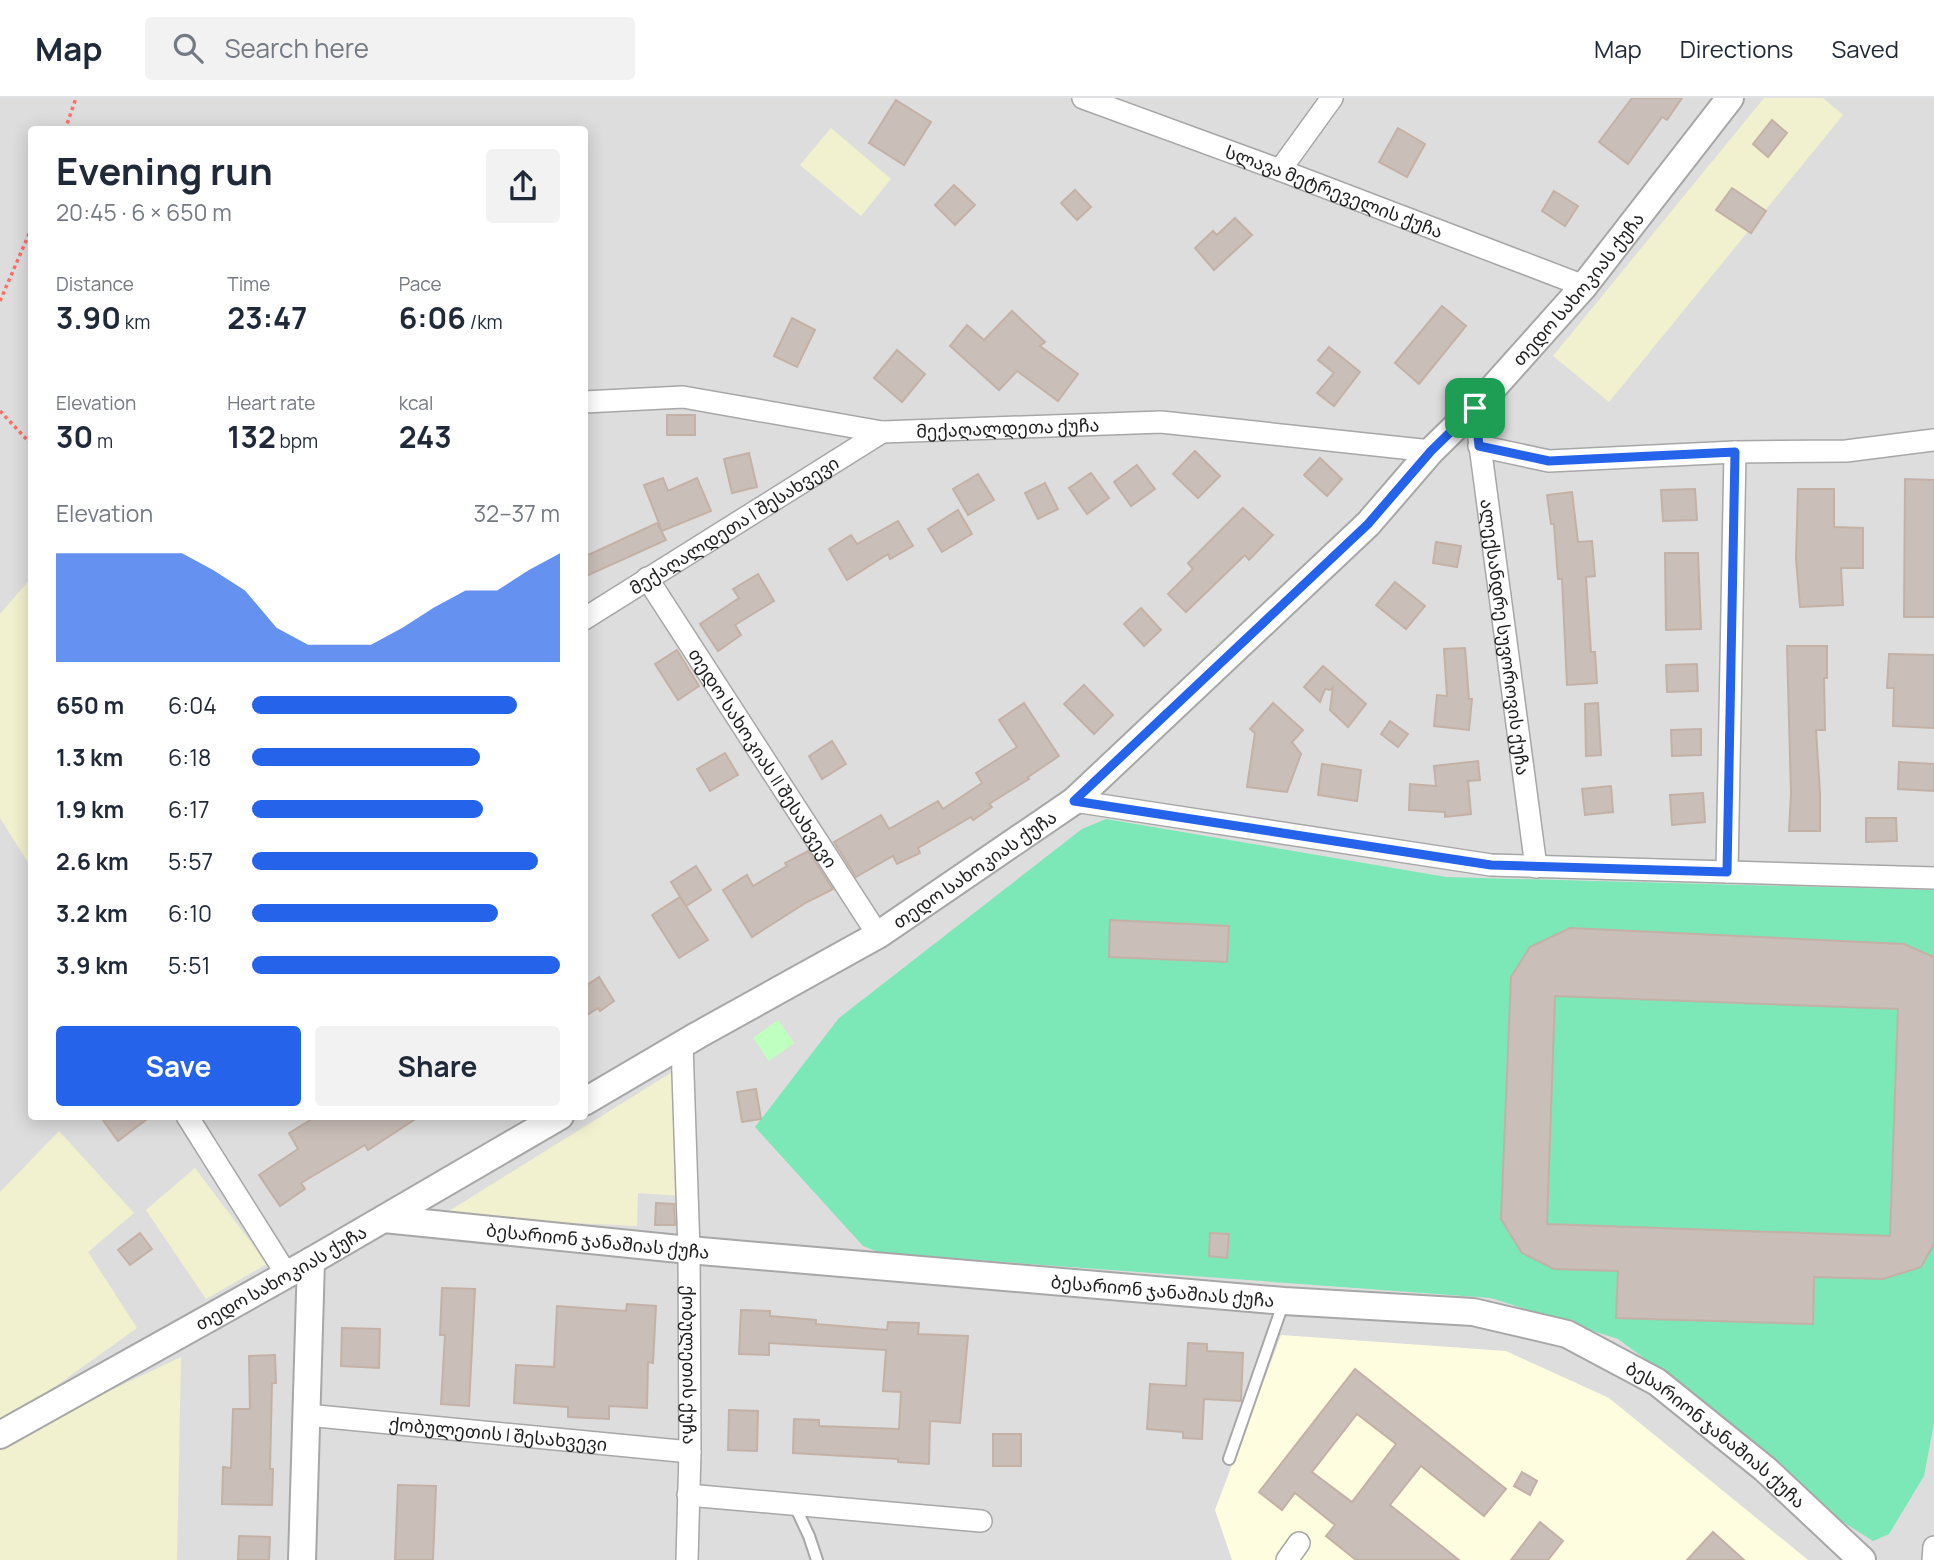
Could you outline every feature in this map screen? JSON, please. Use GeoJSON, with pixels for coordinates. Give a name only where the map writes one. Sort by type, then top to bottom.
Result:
{"type":"FeatureCollection","features":[{"type":"Feature","properties":{"kind":"street","name":"სლავა მეტრეველის ქუჩა"},"geometry":{"type":"LineString","coordinates":[[1083,98],[1584,286]]}},
{"type":"Feature","properties":{"kind":"street"},"geometry":{"type":"LineString","coordinates":[[1280,170],[1332,98]]}},
{"type":"Feature","properties":{"kind":"street","name":"თედო სახოკიას ქუჩა"},"geometry":{"type":"LineString","coordinates":[[588,1100],[878,935],[1074,801],[1368,524],[1431,451],[1475,408],[1584,286],[1730,98]]}},
{"type":"Feature","properties":{"kind":"street","name":"მექაღალდეთა ქუჩა"},"geometry":{"type":"LineString","coordinates":[[588,402],[683,397],[883,432],[1161,422],[1431,451]]}},
{"type":"Feature","properties":{"kind":"street","name":"ალექსანდრე სუვოროვის ქუჩა"},"geometry":{"type":"LineString","coordinates":[[1475,408],[1535,867]]}},
{"type":"Feature","properties":{"kind":"street","name":"მექაღალდეთა I შესახვევი"},"geometry":{"type":"LineString","coordinates":[[588,616],[883,432]]}},
{"type":"Feature","properties":{"kind":"street"},"geometry":{"type":"LineString","coordinates":[[1479,446],[1549,461],[1735,452],[1846,451],[1934,440]]}},
{"type":"Feature","properties":{"kind":"street"},"geometry":{"type":"LineString","coordinates":[[1727,872],[1735,452]]}},
{"type":"Feature","properties":{"kind":"street","name":"თედო სახოკიას II შესახვევი"},"geometry":{"type":"LineString","coordinates":[[648,578],[878,935]]}},
{"type":"Feature","properties":{"kind":"street"},"geometry":{"type":"LineString","coordinates":[[1074,801],[1491,865],[1934,878]]}},
{"type":"Feature","properties":{"kind":"street","name":"ქობულეთის ქუჩა"},"geometry":{"type":"LineString","coordinates":[[682,1045],[689,1250],[690,1452],[687,1560]]}},
{"type":"Feature","properties":{"kind":"street"},"geometry":{"type":"LineString","coordinates":[[190,1120],[287,1275]]}},
{"type":"Feature","properties":{"kind":"street","name":"თედო სახოკიას ქუჩა"},"geometry":{"type":"LineString","coordinates":[[0,1435],[287,1275],[552,1120]]}},
{"type":"Feature","properties":{"kind":"street","name":"ბესარიონ ჯანაშიას ქუჩა"},"geometry":{"type":"LineString","coordinates":[[384,1219],[689,1250],[1284,1301],[1473,1312],[1567,1335],[1657,1382],[1765,1469],[1862,1560]]}},
{"type":"Feature","properties":{"kind":"street"},"geometry":{"type":"LineString","coordinates":[[302,1560],[311,1261]]}},
{"type":"Feature","properties":{"kind":"street","name":"ქობულეთის I შესახვევი"},"geometry":{"type":"LineString","coordinates":[[307,1415],[690,1452]]}},
{"type":"Feature","properties":{"kind":"street"},"geometry":{"type":"LineString","coordinates":[[688,1495],[981,1521]]}},
{"type":"Feature","properties":{"kind":"street"},"geometry":{"type":"LineString","coordinates":[[1933,1560],[1934,1547]]}},
{"type":"Feature","properties":{"kind":"lane"},"geometry":{"type":"LineString","coordinates":[[1229,1459],[1284,1301]]}},
{"type":"Feature","properties":{"kind":"lane"},"geometry":{"type":"LineString","coordinates":[[794,1504],[817,1560]]}},
{"type":"Feature","properties":{"kind":"path"},"geometry":{"type":"LineString","coordinates":[[66,126],[76,98]]}},
{"type":"Feature","properties":{"kind":"path"},"geometry":{"type":"LineString","coordinates":[[0,301],[28,236]]}},
{"type":"Feature","properties":{"kind":"path"},"geometry":{"type":"LineString","coordinates":[[0,411],[28,441]]}},
{"type":"Feature","properties":{"kind":"shaded area"},"geometry":{"type":"Polygon","coordinates":[[[0,98],[1934,98],[1934,1560],[0,1560],[0,98]]]}},
{"type":"Feature","properties":{"kind":"shaded area"},"geometry":{"type":"Polygon","coordinates":[[[1281,1335],[1506,1351],[1609,1398],[1808,1560],[1232,1560],[1215,1510],[1281,1335]]]}},
{"type":"Feature","properties":{"kind":"green space"},"geometry":{"type":"Polygon","coordinates":[[[1764,98],[1823,98],[1843,115],[1609,402],[1553,356],[1764,98]]]}},
{"type":"Feature","properties":{"kind":"green space"},"geometry":{"type":"Polygon","coordinates":[[[831,128],[891,179],[861,216],[800,165],[831,128]]]}},
{"type":"Feature","properties":{"kind":"green space"},"geometry":{"type":"Polygon","coordinates":[[[28,581],[28,862],[0,818],[0,614],[28,581]]]}},
{"type":"Feature","properties":{"kind":"green space"},"geometry":{"type":"Polygon","coordinates":[[[1106,819],[1446,877],[1934,890],[1934,1423],[1924,1476],[1889,1534],[1873,1541],[1832,1515],[1710,1407],[1618,1339],[1491,1298],[881,1253],[863,1246],[755,1127],[839,1018],[1082,829],[1106,819]]]}},
{"type":"Feature","properties":{"kind":"green space"},"geometry":{"type":"Polygon","coordinates":[[[778,1020],[794,1043],[769,1061],[753,1038],[778,1020]]]}},
{"type":"Feature","properties":{"kind":"green space"},"geometry":{"type":"Polygon","coordinates":[[[677,1069],[681,1196],[638,1193],[637,1226],[441,1216],[677,1069]]]}},
{"type":"Feature","properties":{"kind":"green space"},"geometry":{"type":"Polygon","coordinates":[[[59,1131],[134,1213],[88,1252],[137,1328],[0,1426],[0,1192],[59,1131]]]}},
{"type":"Feature","properties":{"kind":"green space"},"geometry":{"type":"Polygon","coordinates":[[[195,1168],[267,1264],[206,1299],[146,1210],[195,1168]]]}},
{"type":"Feature","properties":{"kind":"green space"},"geometry":{"type":"Polygon","coordinates":[[[181,1357],[177,1560],[0,1560],[0,1443],[181,1357]]]}},
{"type":"Feature","properties":{"kind":"building"},"geometry":{"type":"Polygon","coordinates":[[[1632,98],[1682,98],[1667,120],[1662,117],[1628,164],[1599,142],[1632,98]]]}},
{"type":"Feature","properties":{"kind":"building"},"geometry":{"type":"Polygon","coordinates":[[[896,100],[931,122],[904,165],[869,143],[896,100]]]}},
{"type":"Feature","properties":{"kind":"building"},"geometry":{"type":"Polygon","coordinates":[[[1772,120],[1787,133],[1768,157],[1753,144],[1772,120]]]}},
{"type":"Feature","properties":{"kind":"building"},"geometry":{"type":"Polygon","coordinates":[[[1398,128],[1425,144],[1407,177],[1379,162],[1398,128]]]}},
{"type":"Feature","properties":{"kind":"building"},"geometry":{"type":"Polygon","coordinates":[[[954,185],[975,205],[955,225],[935,205],[954,185]]]}},
{"type":"Feature","properties":{"kind":"building"},"geometry":{"type":"Polygon","coordinates":[[[1732,188],[1766,211],[1751,233],[1716,210],[1732,188]]]}},
{"type":"Feature","properties":{"kind":"building"},"geometry":{"type":"Polygon","coordinates":[[[1075,190],[1091,207],[1077,220],[1061,203],[1075,190]]]}},
{"type":"Feature","properties":{"kind":"building"},"geometry":{"type":"Polygon","coordinates":[[[1554,191],[1578,206],[1565,226],[1542,211],[1554,191]]]}},
{"type":"Feature","properties":{"kind":"building"},"geometry":{"type":"Polygon","coordinates":[[[1235,218],[1252,235],[1214,270],[1195,248],[1213,231],[1217,235],[1235,218]]]}},
{"type":"Feature","properties":{"kind":"building"},"geometry":{"type":"Polygon","coordinates":[[[1442,306],[1466,326],[1419,384],[1395,363],[1442,306]]]}},
{"type":"Feature","properties":{"kind":"building"},"geometry":{"type":"Polygon","coordinates":[[[1012,311],[1045,342],[1040,346],[1078,374],[1058,401],[1017,371],[999,390],[950,346],[967,325],[984,340],[1012,311]]]}},
{"type":"Feature","properties":{"kind":"building"},"geometry":{"type":"Polygon","coordinates":[[[792,318],[815,330],[797,367],[774,356],[792,318]]]}},
{"type":"Feature","properties":{"kind":"building"},"geometry":{"type":"Polygon","coordinates":[[[1329,347],[1360,372],[1334,406],[1317,393],[1334,373],[1318,360],[1329,347]]]}},
{"type":"Feature","properties":{"kind":"building"},"geometry":{"type":"Polygon","coordinates":[[[897,350],[925,374],[902,402],[874,378],[897,350]]]}},
{"type":"Feature","properties":{"kind":"building"},"geometry":{"type":"Polygon","coordinates":[[[667,415],[695,415],[695,435],[667,435],[667,415]]]}},
{"type":"Feature","properties":{"kind":"building"},"geometry":{"type":"Polygon","coordinates":[[[1195,451],[1220,476],[1198,498],[1173,474],[1195,451]]]}},
{"type":"Feature","properties":{"kind":"building"},"geometry":{"type":"Polygon","coordinates":[[[749,453],[757,487],[732,493],[724,459],[749,453]]]}},
{"type":"Feature","properties":{"kind":"building"},"geometry":{"type":"Polygon","coordinates":[[[1320,458],[1342,479],[1327,496],[1304,475],[1320,458]]]}},
{"type":"Feature","properties":{"kind":"building"},"geometry":{"type":"Polygon","coordinates":[[[1137,465],[1155,489],[1131,506],[1114,482],[1137,465]]]}},
{"type":"Feature","properties":{"kind":"building"},"geometry":{"type":"Polygon","coordinates":[[[1091,473],[1109,498],[1087,514],[1069,488],[1091,473]]]}},
{"type":"Feature","properties":{"kind":"building"},"geometry":{"type":"Polygon","coordinates":[[[978,474],[994,500],[968,515],[953,489],[978,474]]]}},
{"type":"Feature","properties":{"kind":"building"},"geometry":{"type":"Polygon","coordinates":[[[663,478],[668,491],[697,478],[711,511],[662,531],[644,485],[663,478]]]}},
{"type":"Feature","properties":{"kind":"building"},"geometry":{"type":"Polygon","coordinates":[[[1905,479],[1934,480],[1934,617],[1904,617],[1905,479]]]}},
{"type":"Feature","properties":{"kind":"building"},"geometry":{"type":"Polygon","coordinates":[[[1045,483],[1058,509],[1038,519],[1025,493],[1045,483]]]}},
{"type":"Feature","properties":{"kind":"building"},"geometry":{"type":"Polygon","coordinates":[[[1695,489],[1697,520],[1663,521],[1661,490],[1695,489]]]}},
{"type":"Feature","properties":{"kind":"building"},"geometry":{"type":"Polygon","coordinates":[[[1798,489],[1834,489],[1834,527],[1863,528],[1863,568],[1841,568],[1843,605],[1800,607],[1796,559],[1798,489]]]}},
{"type":"Feature","properties":{"kind":"building"},"geometry":{"type":"Polygon","coordinates":[[[1572,492],[1578,542],[1592,541],[1595,576],[1586,577],[1591,652],[1595,652],[1597,683],[1567,685],[1562,579],[1558,579],[1554,524],[1551,524],[1547,495],[1572,492]]]}},
{"type":"Feature","properties":{"kind":"building"},"geometry":{"type":"Polygon","coordinates":[[[1243,508],[1273,535],[1249,560],[1245,555],[1186,612],[1168,594],[1193,569],[1188,563],[1243,508]]]}},
{"type":"Feature","properties":{"kind":"building"},"geometry":{"type":"Polygon","coordinates":[[[958,510],[972,534],[942,552],[928,529],[958,510]]]}},
{"type":"Feature","properties":{"kind":"building"},"geometry":{"type":"Polygon","coordinates":[[[898,521],[913,546],[890,559],[888,554],[847,580],[829,549],[851,535],[857,544],[898,521]]]}},
{"type":"Feature","properties":{"kind":"building"},"geometry":{"type":"Polygon","coordinates":[[[657,523],[666,540],[588,575],[588,555],[657,523]]]}},
{"type":"Feature","properties":{"kind":"building"},"geometry":{"type":"Polygon","coordinates":[[[1436,542],[1461,546],[1457,567],[1433,563],[1436,542]]]}},
{"type":"Feature","properties":{"kind":"building"},"geometry":{"type":"Polygon","coordinates":[[[1665,553],[1698,553],[1701,629],[1666,630],[1665,553]]]}},
{"type":"Feature","properties":{"kind":"building"},"geometry":{"type":"Polygon","coordinates":[[[758,574],[774,601],[735,625],[741,635],[718,651],[700,624],[739,598],[733,589],[758,574]]]}},
{"type":"Feature","properties":{"kind":"building"},"geometry":{"type":"Polygon","coordinates":[[[1395,582],[1425,606],[1406,629],[1376,605],[1395,582]]]}},
{"type":"Feature","properties":{"kind":"building"},"geometry":{"type":"Polygon","coordinates":[[[1141,608],[1161,630],[1144,646],[1124,624],[1141,608]]]}},
{"type":"Feature","properties":{"kind":"building"},"geometry":{"type":"Polygon","coordinates":[[[1787,646],[1827,646],[1827,678],[1824,678],[1825,730],[1816,730],[1820,831],[1789,831],[1791,793],[1787,646]]]}},
{"type":"Feature","properties":{"kind":"building"},"geometry":{"type":"Polygon","coordinates":[[[1465,648],[1469,699],[1472,699],[1469,730],[1434,726],[1437,695],[1447,696],[1444,649],[1465,648]]]}},
{"type":"Feature","properties":{"kind":"building"},"geometry":{"type":"Polygon","coordinates":[[[677,650],[699,686],[678,700],[655,664],[677,650]]]}},
{"type":"Feature","properties":{"kind":"building"},"geometry":{"type":"Polygon","coordinates":[[[1889,654],[1934,655],[1934,728],[1893,726],[1894,688],[1887,688],[1889,654]]]}},
{"type":"Feature","properties":{"kind":"building"},"geometry":{"type":"Polygon","coordinates":[[[1697,664],[1698,691],[1667,692],[1666,665],[1697,664]]]}},
{"type":"Feature","properties":{"kind":"building"},"geometry":{"type":"Polygon","coordinates":[[[1323,666],[1366,704],[1348,727],[1330,710],[1333,687],[1330,690],[1325,689],[1320,702],[1304,687],[1323,666]]]}},
{"type":"Feature","properties":{"kind":"building"},"geometry":{"type":"Polygon","coordinates":[[[1084,685],[1113,715],[1094,734],[1064,704],[1084,685]]]}},
{"type":"Feature","properties":{"kind":"building"},"geometry":{"type":"Polygon","coordinates":[[[1024,703],[1059,756],[989,804],[992,807],[973,820],[971,817],[918,848],[920,853],[897,864],[893,856],[856,877],[834,842],[881,815],[889,829],[938,801],[943,809],[982,783],[976,773],[1017,747],[999,720],[1024,703]]]}},
{"type":"Feature","properties":{"kind":"building"},"geometry":{"type":"Polygon","coordinates":[[[1273,703],[1303,730],[1292,742],[1301,754],[1287,792],[1247,787],[1255,733],[1250,729],[1273,703]]]}},
{"type":"Feature","properties":{"kind":"building"},"geometry":{"type":"Polygon","coordinates":[[[1598,703],[1601,755],[1586,756],[1585,704],[1598,703]]]}},
{"type":"Feature","properties":{"kind":"building"},"geometry":{"type":"Polygon","coordinates":[[[1390,721],[1408,734],[1398,747],[1381,734],[1390,721]]]}},
{"type":"Feature","properties":{"kind":"building"},"geometry":{"type":"Polygon","coordinates":[[[1701,729],[1701,755],[1672,756],[1671,730],[1701,729]]]}},
{"type":"Feature","properties":{"kind":"building"},"geometry":{"type":"Polygon","coordinates":[[[832,741],[846,764],[822,779],[809,756],[832,741]]]}},
{"type":"Feature","properties":{"kind":"building"},"geometry":{"type":"Polygon","coordinates":[[[725,753],[738,775],[710,791],[697,769],[725,753]]]}},
{"type":"Feature","properties":{"kind":"building"},"geometry":{"type":"Polygon","coordinates":[[[1478,761],[1480,780],[1468,781],[1471,814],[1445,817],[1445,812],[1409,810],[1410,784],[1436,786],[1434,766],[1478,761]]]}},
{"type":"Feature","properties":{"kind":"building"},"geometry":{"type":"Polygon","coordinates":[[[1899,762],[1934,764],[1934,791],[1898,789],[1899,762]]]}},
{"type":"Feature","properties":{"kind":"building"},"geometry":{"type":"Polygon","coordinates":[[[1322,764],[1361,770],[1357,801],[1318,795],[1322,764]]]}},
{"type":"Feature","properties":{"kind":"building"},"geometry":{"type":"Polygon","coordinates":[[[1611,786],[1613,812],[1585,815],[1582,789],[1611,786]]]}},
{"type":"Feature","properties":{"kind":"building"},"geometry":{"type":"Polygon","coordinates":[[[1703,793],[1705,822],[1672,825],[1670,795],[1703,793]]]}},
{"type":"Feature","properties":{"kind":"building"},"geometry":{"type":"Polygon","coordinates":[[[1866,818],[1896,818],[1897,841],[1866,842],[1866,818]]]}},
{"type":"Feature","properties":{"kind":"building"},"geometry":{"type":"Polygon","coordinates":[[[808,851],[833,889],[752,937],[723,890],[747,875],[753,886],[787,866],[785,863],[808,851]]]}},
{"type":"Feature","properties":{"kind":"building"},"geometry":{"type":"Polygon","coordinates":[[[696,866],[711,890],[686,906],[671,882],[696,866]]]}},
{"type":"Feature","properties":{"kind":"building"},"geometry":{"type":"Polygon","coordinates":[[[680,897],[708,940],[679,958],[652,915],[680,897]]]}},
{"type":"Feature","properties":{"kind":"building"},"geometry":{"type":"Polygon","coordinates":[[[1110,920],[1229,926],[1227,962],[1109,957],[1110,920]]]}},
{"type":"Feature","properties":{"kind":"building"},"geometry":{"type":"Polygon","coordinates":[[[1570,928],[1904,944],[1934,957],[1934,1244],[1921,1267],[1883,1279],[1814,1277],[1813,1324],[1616,1318],[1618,1271],[1554,1269],[1522,1253],[1501,1219],[1511,977],[1530,947],[1570,928]],[[1555,996],[1547,1224],[1890,1236],[1898,1009],[1555,996]]]}},
{"type":"Feature","properties":{"kind":"building"},"geometry":{"type":"Polygon","coordinates":[[[599,977],[614,1001],[600,1011],[598,1008],[588,1014],[588,984],[599,977]]]}},
{"type":"Feature","properties":{"kind":"building"},"geometry":{"type":"Polygon","coordinates":[[[756,1089],[761,1119],[742,1122],[737,1092],[756,1089]]]}},
{"type":"Feature","properties":{"kind":"building"},"geometry":{"type":"Polygon","coordinates":[[[103,1120],[146,1120],[118,1141],[103,1120]]]}},
{"type":"Feature","properties":{"kind":"building"},"geometry":{"type":"Polygon","coordinates":[[[310,1120],[414,1120],[368,1150],[365,1145],[301,1183],[305,1189],[280,1206],[259,1175],[298,1149],[289,1133],[310,1120]]]}},
{"type":"Feature","properties":{"kind":"building"},"geometry":{"type":"Polygon","coordinates":[[[656,1203],[674,1204],[675,1225],[655,1225],[656,1203]]]}},
{"type":"Feature","properties":{"kind":"building"},"geometry":{"type":"Polygon","coordinates":[[[140,1233],[152,1249],[130,1265],[118,1250],[140,1233]]]}},
{"type":"Feature","properties":{"kind":"building"},"geometry":{"type":"Polygon","coordinates":[[[1210,1233],[1229,1234],[1227,1258],[1209,1256],[1210,1233]]]}},
{"type":"Feature","properties":{"kind":"building"},"geometry":{"type":"Polygon","coordinates":[[[442,1288],[475,1289],[469,1406],[441,1404],[445,1335],[440,1335],[442,1288]]]}},
{"type":"Feature","properties":{"kind":"building"},"geometry":{"type":"Polygon","coordinates":[[[627,1304],[656,1306],[653,1363],[648,1362],[647,1408],[609,1406],[609,1419],[568,1417],[568,1407],[514,1403],[516,1365],[554,1367],[557,1306],[626,1311],[627,1304]]]}},
{"type":"Feature","properties":{"kind":"building"},"geometry":{"type":"Polygon","coordinates":[[[741,1310],[770,1311],[770,1316],[816,1320],[816,1324],[887,1330],[888,1322],[919,1323],[918,1334],[968,1336],[960,1423],[930,1421],[929,1464],[898,1462],[898,1459],[793,1453],[794,1419],[819,1420],[819,1426],[899,1429],[901,1392],[883,1391],[886,1350],[769,1343],[769,1355],[739,1354],[741,1310]]]}},
{"type":"Feature","properties":{"kind":"building"},"geometry":{"type":"Polygon","coordinates":[[[342,1328],[380,1329],[379,1368],[341,1366],[342,1328]]]}},
{"type":"Feature","properties":{"kind":"building"},"geometry":{"type":"Polygon","coordinates":[[[1188,1343],[1207,1344],[1207,1351],[1243,1353],[1241,1401],[1204,1399],[1202,1439],[1183,1438],[1183,1432],[1147,1429],[1150,1384],[1186,1386],[1188,1343]]]}},
{"type":"Feature","properties":{"kind":"building"},"geometry":{"type":"Polygon","coordinates":[[[275,1355],[276,1383],[272,1383],[270,1469],[273,1469],[272,1505],[222,1504],[223,1467],[231,1468],[233,1409],[250,1409],[249,1356],[275,1355]]]}},
{"type":"Feature","properties":{"kind":"building"},"geometry":{"type":"Polygon","coordinates":[[[1355,1369],[1506,1489],[1484,1516],[1421,1466],[1390,1505],[1459,1560],[1356,1560],[1326,1536],[1335,1525],[1295,1493],[1282,1510],[1259,1492],[1355,1369]],[[1357,1414],[1312,1472],[1352,1502],[1396,1444],[1357,1414]]]}},
{"type":"Feature","properties":{"kind":"building"},"geometry":{"type":"Polygon","coordinates":[[[729,1410],[758,1411],[757,1451],[728,1450],[729,1410]]]}},
{"type":"Feature","properties":{"kind":"building"},"geometry":{"type":"Polygon","coordinates":[[[993,1434],[1021,1434],[1021,1466],[993,1466],[993,1434]]]}},
{"type":"Feature","properties":{"kind":"building"},"geometry":{"type":"Polygon","coordinates":[[[1522,1472],[1537,1481],[1530,1495],[1514,1486],[1522,1472]]]}},
{"type":"Feature","properties":{"kind":"building"},"geometry":{"type":"Polygon","coordinates":[[[398,1485],[436,1486],[433,1560],[395,1560],[398,1485]]]}},
{"type":"Feature","properties":{"kind":"building"},"geometry":{"type":"Polygon","coordinates":[[[1540,1522],[1563,1541],[1548,1560],[1511,1560],[1540,1522]]]}},
{"type":"Feature","properties":{"kind":"building"},"geometry":{"type":"Polygon","coordinates":[[[1713,1532],[1744,1560],[1687,1560],[1713,1532]]]}},
{"type":"Feature","properties":{"kind":"building"},"geometry":{"type":"Polygon","coordinates":[[[239,1536],[270,1537],[269,1560],[238,1560],[239,1536]]]}},
{"type":"Feature","properties":{"kind":"route"},"geometry":{"type":"LineString","coordinates":[[1475,408],[1479,446],[1549,461],[1735,452],[1727,872],[1491,865],[1074,801],[1368,524],[1431,451],[1475,408]]}}]}
